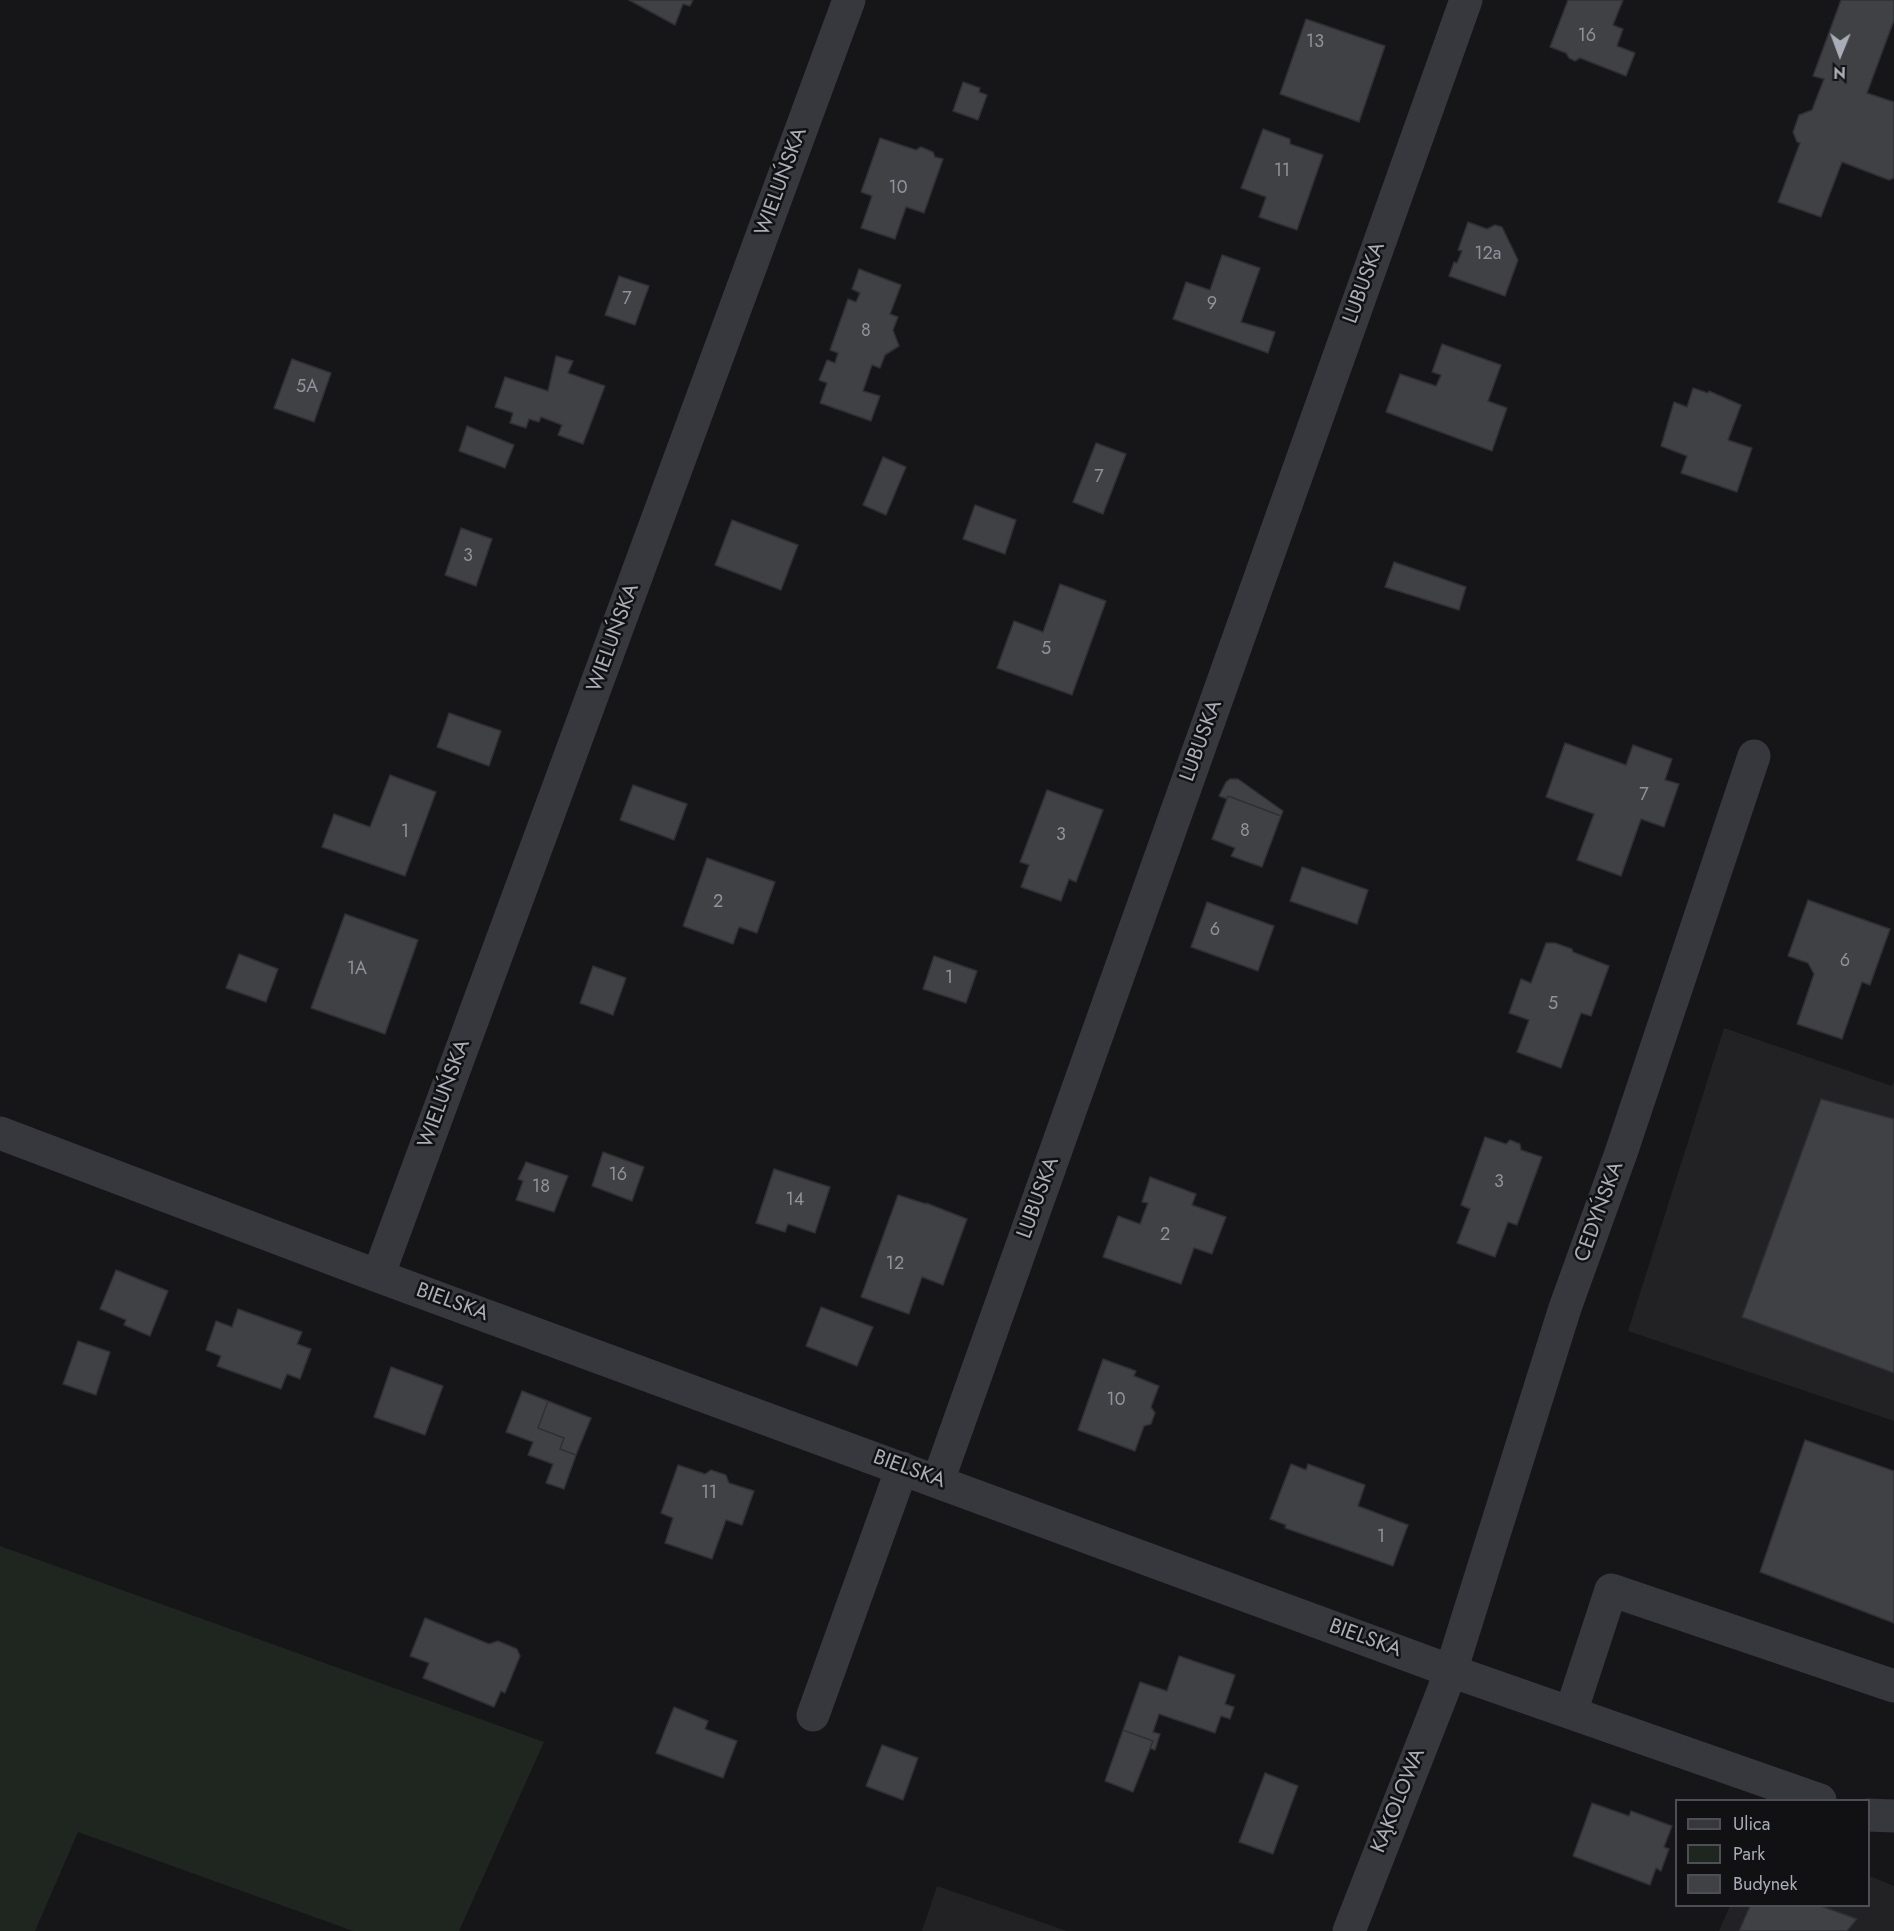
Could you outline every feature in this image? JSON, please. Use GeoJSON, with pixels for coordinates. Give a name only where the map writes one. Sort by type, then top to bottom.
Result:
{"type":"FeatureCollection","features":[{"type":"Feature","properties":{"kind":"street","name":"WIELUŃSKA"},"geometry":{"type":"LineString","coordinates":[[378,1276],[849,0]]}},
{"type":"Feature","properties":{"kind":"street","name":"LUBUSKA"},"geometry":{"type":"LineString","coordinates":[[938,1481],[1466,0]]}},
{"type":"Feature","properties":{"kind":"street","name":"CEDYŃSKA"},"geometry":{"type":"LineString","coordinates":[[1451,1671],[1565,1308],[1621,1154],[1754,756]]}},
{"type":"Feature","properties":{"kind":"street","name":"BIELSKA"},"geometry":{"type":"LineString","coordinates":[[0,1133],[378,1276],[1451,1671],[1817,1799]]}},
{"type":"Feature","properties":{"kind":"street"},"geometry":{"type":"LineString","coordinates":[[813,1715],[902,1468]]}},
{"type":"Feature","properties":{"kind":"street"},"geometry":{"type":"LineString","coordinates":[[1571,1712],[1611,1590],[1894,1686]]}},
{"type":"Feature","properties":{"kind":"street","name":"KĄKOLOWA"},"geometry":{"type":"LineString","coordinates":[[1348,1931],[1451,1671]]}},
{"type":"Feature","properties":{"kind":"street"},"geometry":{"type":"LineString","coordinates":[[1870,1815],[1894,1816]]}},
{"type":"Feature","properties":{"kind":"shaded area"},"geometry":{"type":"Polygon","coordinates":[[[1724,1028],[1892,1086],[1894,1081],[1894,1421],[1628,1331],[1724,1028]]]}},
{"type":"Feature","properties":{"kind":"shaded area"},"geometry":{"type":"Polygon","coordinates":[[[1870,1876],[1894,1886],[1894,1931],[1719,1931],[1730,1907],[1870,1907],[1870,1876]]]}},
{"type":"Feature","properties":{"kind":"shaded area"},"geometry":{"type":"Polygon","coordinates":[[[937,1886],[1067,1931],[922,1931],[937,1886]]]}},
{"type":"Feature","properties":{"kind":"green space"},"geometry":{"type":"Polygon","coordinates":[[[0,1546],[544,1742],[459,1931],[353,1931],[78,1832],[35,1931],[0,1931],[0,1546]]]}},
{"type":"Feature","properties":{"kind":"building"},"geometry":{"type":"Polygon","coordinates":[[[629,0],[693,0],[690,6],[683,4],[675,25],[629,0]]]}},
{"type":"Feature","properties":{"kind":"building"},"geometry":{"type":"Polygon","coordinates":[[[1568,0],[1623,0],[1613,25],[1623,29],[1617,46],[1635,53],[1626,76],[1580,58],[1575,61],[1566,53],[1550,47],[1568,0]]]}},
{"type":"Feature","properties":{"kind":"building"},"geometry":{"type":"Polygon","coordinates":[[[1841,0],[1894,0],[1894,20],[1867,93],[1894,102],[1894,178],[1889,180],[1842,162],[1821,217],[1778,202],[1800,143],[1797,142],[1793,132],[1799,115],[1812,110],[1824,79],[1813,76],[1841,0]]]}},
{"type":"Feature","properties":{"kind":"building"},"geometry":{"type":"Polygon","coordinates":[[[1306,19],[1385,46],[1359,122],[1280,94],[1306,19]]]}},
{"type":"Feature","properties":{"kind":"building"},"geometry":{"type":"Polygon","coordinates":[[[963,82],[980,88],[979,92],[987,95],[978,120],[953,111],[963,82]]]}},
{"type":"Feature","properties":{"kind":"building"},"geometry":{"type":"Polygon","coordinates":[[[1263,129],[1290,139],[1290,144],[1323,155],[1297,230],[1259,217],[1266,197],[1241,188],[1263,129]]]}},
{"type":"Feature","properties":{"kind":"building"},"geometry":{"type":"Polygon","coordinates":[[[880,138],[916,150],[921,147],[933,152],[935,157],[943,159],[924,213],[906,207],[895,239],[861,228],[872,196],[861,192],[880,138]]]}},
{"type":"Feature","properties":{"kind":"building"},"geometry":{"type":"Polygon","coordinates":[[[1468,222],[1487,229],[1495,225],[1502,227],[1518,260],[1505,296],[1449,276],[1454,262],[1457,263],[1462,251],[1458,250],[1468,222]]]}},
{"type":"Feature","properties":{"kind":"building"},"geometry":{"type":"Polygon","coordinates":[[[1222,255],[1260,268],[1241,322],[1275,332],[1268,353],[1173,319],[1186,282],[1210,290],[1222,255]]]}},
{"type":"Feature","properties":{"kind":"building"},"geometry":{"type":"Polygon","coordinates":[[[859,269],[901,285],[890,314],[898,317],[893,330],[899,346],[885,355],[880,368],[872,365],[863,391],[880,396],[871,421],[820,403],[827,383],[819,380],[827,360],[835,363],[838,353],[830,350],[848,299],[856,302],[860,293],[852,289],[859,269]]]}},
{"type":"Feature","properties":{"kind":"building"},"geometry":{"type":"Polygon","coordinates":[[[619,276],[649,286],[635,325],[605,315],[619,276]]]}},
{"type":"Feature","properties":{"kind":"building"},"geometry":{"type":"Polygon","coordinates":[[[1442,344],[1501,365],[1488,401],[1507,408],[1492,451],[1386,412],[1400,374],[1436,386],[1441,375],[1432,372],[1442,344]]]}},
{"type":"Feature","properties":{"kind":"building"},"geometry":{"type":"Polygon","coordinates":[[[556,356],[573,361],[568,373],[605,386],[583,444],[558,435],[562,425],[541,417],[539,422],[529,419],[526,428],[510,423],[513,413],[495,407],[505,377],[548,391],[556,356]]]}},
{"type":"Feature","properties":{"kind":"building"},"geometry":{"type":"Polygon","coordinates":[[[292,359],[331,373],[314,422],[274,408],[292,359]]]}},
{"type":"Feature","properties":{"kind":"building"},"geometry":{"type":"Polygon","coordinates":[[[1693,388],[1708,393],[1709,391],[1741,405],[1728,440],[1752,448],[1737,492],[1681,473],[1687,456],[1661,446],[1674,402],[1687,407],[1693,388]]]}},
{"type":"Feature","properties":{"kind":"building"},"geometry":{"type":"Polygon","coordinates":[[[467,426],[514,445],[505,468],[459,451],[467,426]]]}},
{"type":"Feature","properties":{"kind":"building"},"geometry":{"type":"Polygon","coordinates":[[[1096,443],[1126,454],[1103,514],[1073,502],[1096,443]]]}},
{"type":"Feature","properties":{"kind":"building"},"geometry":{"type":"Polygon","coordinates":[[[883,457],[906,467],[886,515],[863,505],[883,457]]]}},
{"type":"Feature","properties":{"kind":"building"},"geometry":{"type":"Polygon","coordinates":[[[975,505],[1016,520],[1005,554],[963,539],[975,505]]]}},
{"type":"Feature","properties":{"kind":"building"},"geometry":{"type":"Polygon","coordinates":[[[732,520],[798,545],[781,590],[715,565],[732,520]]]}},
{"type":"Feature","properties":{"kind":"building"},"geometry":{"type":"Polygon","coordinates":[[[461,528],[492,539],[476,586],[445,575],[461,528]]]}},
{"type":"Feature","properties":{"kind":"building"},"geometry":{"type":"Polygon","coordinates":[[[1394,562],[1466,587],[1459,610],[1385,587],[1394,562]]]}},
{"type":"Feature","properties":{"kind":"building"},"geometry":{"type":"Polygon","coordinates":[[[1060,584],[1106,601],[1072,695],[997,668],[1014,621],[1043,632],[1060,584]]]}},
{"type":"Feature","properties":{"kind":"building"},"geometry":{"type":"Polygon","coordinates":[[[449,713],[501,731],[489,766],[437,747],[449,713]]]}},
{"type":"Feature","properties":{"kind":"building"},"geometry":{"type":"Polygon","coordinates":[[[1565,743],[1626,765],[1633,745],[1672,759],[1665,780],[1679,784],[1664,827],[1641,819],[1621,876],[1577,860],[1594,814],[1546,797],[1565,743]]]}},
{"type":"Feature","properties":{"kind":"building"},"geometry":{"type":"Polygon","coordinates":[[[390,775],[436,792],[405,876],[322,847],[334,814],[370,827],[390,775]]]}},
{"type":"Feature","properties":{"kind":"building"},"geometry":{"type":"Polygon","coordinates":[[[1230,779],[1238,779],[1283,811],[1281,816],[1228,796],[1227,799],[1219,796],[1230,779]]]}},
{"type":"Feature","properties":{"kind":"building"},"geometry":{"type":"Polygon","coordinates":[[[633,785],[687,804],[674,840],[620,820],[633,785]]]}},
{"type":"Feature","properties":{"kind":"building"},"geometry":{"type":"Polygon","coordinates":[[[1047,790],[1103,810],[1076,882],[1069,879],[1061,901],[1021,887],[1029,865],[1020,862],[1047,790]]]}},
{"type":"Feature","properties":{"kind":"building"},"geometry":{"type":"Polygon","coordinates":[[[1228,796],[1281,816],[1262,867],[1231,856],[1235,848],[1212,839],[1228,796]]]}},
{"type":"Feature","properties":{"kind":"building"},"geometry":{"type":"Polygon","coordinates":[[[707,858],[775,882],[757,933],[739,927],[733,944],[683,926],[707,858]]]}},
{"type":"Feature","properties":{"kind":"building"},"geometry":{"type":"Polygon","coordinates":[[[1302,867],[1368,890],[1357,924],[1290,901],[1302,867]]]}},
{"type":"Feature","properties":{"kind":"building"},"geometry":{"type":"Polygon","coordinates":[[[1808,900],[1890,929],[1870,985],[1862,982],[1842,1039],[1797,1024],[1814,974],[1808,963],[1788,956],[1808,900]]]}},
{"type":"Feature","properties":{"kind":"building"},"geometry":{"type":"Polygon","coordinates":[[[1207,902],[1274,926],[1258,971],[1191,947],[1207,902]]]}},
{"type":"Feature","properties":{"kind":"building"},"geometry":{"type":"Polygon","coordinates":[[[345,914],[418,940],[385,1034],[311,1008],[345,914]]]}},
{"type":"Feature","properties":{"kind":"building"},"geometry":{"type":"Polygon","coordinates":[[[1546,943],[1555,943],[1572,949],[1573,952],[1609,966],[1591,1016],[1581,1013],[1561,1068],[1517,1052],[1529,1020],[1509,1013],[1521,979],[1531,983],[1546,943]]]}},
{"type":"Feature","properties":{"kind":"building"},"geometry":{"type":"Polygon","coordinates":[[[239,954],[278,969],[266,1002],[226,988],[239,954]]]}},
{"type":"Feature","properties":{"kind":"building"},"geometry":{"type":"Polygon","coordinates":[[[934,956],[977,971],[966,1003],[923,989],[934,956]]]}},
{"type":"Feature","properties":{"kind":"building"},"geometry":{"type":"Polygon","coordinates":[[[593,966],[626,978],[613,1015],[580,1003],[593,966]]]}},
{"type":"Feature","properties":{"kind":"building"},"geometry":{"type":"Polygon","coordinates":[[[1821,1099],[1894,1119],[1894,1373],[1742,1317],[1821,1099]]]}},
{"type":"Feature","properties":{"kind":"building"},"geometry":{"type":"Polygon","coordinates":[[[1485,1137],[1506,1144],[1510,1140],[1520,1144],[1521,1150],[1542,1157],[1517,1225],[1508,1222],[1495,1257],[1457,1243],[1470,1209],[1461,1205],[1485,1137]]]}},
{"type":"Feature","properties":{"kind":"building"},"geometry":{"type":"Polygon","coordinates":[[[603,1152],[644,1167],[632,1201],[592,1186],[603,1152]]]}},
{"type":"Feature","properties":{"kind":"building"},"geometry":{"type":"Polygon","coordinates":[[[526,1162],[568,1176],[554,1212],[516,1200],[523,1181],[518,1179],[526,1162]]]}},
{"type":"Feature","properties":{"kind":"building"},"geometry":{"type":"Polygon","coordinates":[[[774,1169],[830,1187],[815,1233],[788,1224],[785,1232],[756,1223],[774,1169]]]}},
{"type":"Feature","properties":{"kind":"building"},"geometry":{"type":"Polygon","coordinates":[[[1150,1177],[1196,1194],[1192,1205],[1226,1217],[1212,1254],[1194,1248],[1181,1284],[1103,1257],[1118,1216],[1140,1224],[1148,1203],[1142,1202],[1150,1177]]]}},
{"type":"Feature","properties":{"kind":"building"},"geometry":{"type":"Polygon","coordinates":[[[898,1195],[967,1219],[943,1285],[922,1277],[909,1314],[861,1297],[898,1195]]]}},
{"type":"Feature","properties":{"kind":"building"},"geometry":{"type":"Polygon","coordinates":[[[116,1270],[168,1291],[150,1336],[124,1325],[126,1320],[100,1309],[116,1270]]]}},
{"type":"Feature","properties":{"kind":"building"},"geometry":{"type":"Polygon","coordinates":[[[821,1307],[873,1327],[857,1366],[806,1346],[821,1307]]]}},
{"type":"Feature","properties":{"kind":"building"},"geometry":{"type":"Polygon","coordinates":[[[238,1309],[302,1332],[297,1344],[311,1349],[300,1379],[287,1374],[281,1389],[217,1366],[221,1356],[206,1350],[216,1321],[232,1327],[238,1309]]]}},
{"type":"Feature","properties":{"kind":"building"},"geometry":{"type":"Polygon","coordinates":[[[78,1341],[110,1352],[96,1395],[63,1384],[78,1341]]]}},
{"type":"Feature","properties":{"kind":"building"},"geometry":{"type":"Polygon","coordinates":[[[1103,1359],[1136,1371],[1134,1376],[1159,1386],[1151,1407],[1155,1413],[1151,1424],[1144,1426],[1135,1451],[1078,1430],[1103,1359]]]}},
{"type":"Feature","properties":{"kind":"building"},"geometry":{"type":"Polygon","coordinates":[[[391,1367],[443,1386],[425,1435],[374,1417],[391,1367]]]}},
{"type":"Feature","properties":{"kind":"building"},"geometry":{"type":"Polygon","coordinates":[[[522,1391],[548,1401],[538,1428],[564,1438],[560,1449],[576,1455],[564,1489],[546,1483],[553,1464],[528,1455],[533,1442],[506,1432],[522,1391]]]}},
{"type":"Feature","properties":{"kind":"building"},"geometry":{"type":"Polygon","coordinates":[[[548,1401],[591,1418],[576,1455],[560,1449],[564,1438],[538,1428],[548,1401]]]}},
{"type":"Feature","properties":{"kind":"building"},"geometry":{"type":"Polygon","coordinates":[[[1805,1440],[1894,1471],[1894,1623],[1760,1572],[1805,1440]]]}},
{"type":"Feature","properties":{"kind":"building"},"geometry":{"type":"Polygon","coordinates":[[[1291,1464],[1306,1470],[1308,1464],[1365,1485],[1358,1506],[1408,1525],[1393,1566],[1285,1528],[1286,1525],[1270,1519],[1291,1464]]]}},
{"type":"Feature","properties":{"kind":"building"},"geometry":{"type":"Polygon","coordinates":[[[678,1465],[705,1474],[711,1470],[726,1475],[729,1483],[754,1491],[742,1525],[726,1520],[712,1559],[665,1543],[673,1518],[661,1513],[678,1465]]]}},
{"type":"Feature","properties":{"kind":"building"},"geometry":{"type":"Polygon","coordinates":[[[425,1618],[489,1644],[498,1641],[517,1649],[520,1656],[505,1693],[501,1691],[494,1707],[423,1678],[429,1663],[410,1656],[425,1618]]]}},
{"type":"Feature","properties":{"kind":"building"},"geometry":{"type":"Polygon","coordinates":[[[1179,1656],[1235,1675],[1225,1704],[1234,1707],[1230,1719],[1221,1716],[1215,1733],[1159,1714],[1153,1732],[1160,1734],[1155,1750],[1150,1748],[1153,1741],[1123,1730],[1140,1682],[1167,1691],[1179,1656]]]}},
{"type":"Feature","properties":{"kind":"building"},"geometry":{"type":"Polygon","coordinates":[[[674,1707],[708,1721],[705,1729],[737,1741],[723,1778],[656,1753],[674,1707]]]}},
{"type":"Feature","properties":{"kind":"building"},"geometry":{"type":"Polygon","coordinates":[[[1123,1730],[1153,1741],[1133,1792],[1105,1781],[1123,1730]]]}},
{"type":"Feature","properties":{"kind":"building"},"geometry":{"type":"Polygon","coordinates":[[[882,1745],[918,1758],[903,1800],[866,1786],[882,1745]]]}},
{"type":"Feature","properties":{"kind":"building"},"geometry":{"type":"Polygon","coordinates":[[[1265,1773],[1298,1786],[1273,1854],[1239,1842],[1265,1773]]]}},
{"type":"Feature","properties":{"kind":"building"},"geometry":{"type":"Polygon","coordinates":[[[1592,1803],[1629,1816],[1631,1811],[1672,1826],[1664,1847],[1669,1849],[1661,1871],[1656,1868],[1650,1885],[1573,1856],[1592,1803]]]}},
{"type":"Feature","properties":{"kind":"building"},"geometry":{"type":"Polygon","coordinates":[[[1750,1907],[1824,1907],[1857,1919],[1847,1931],[1739,1931],[1750,1907]]]}}]}
